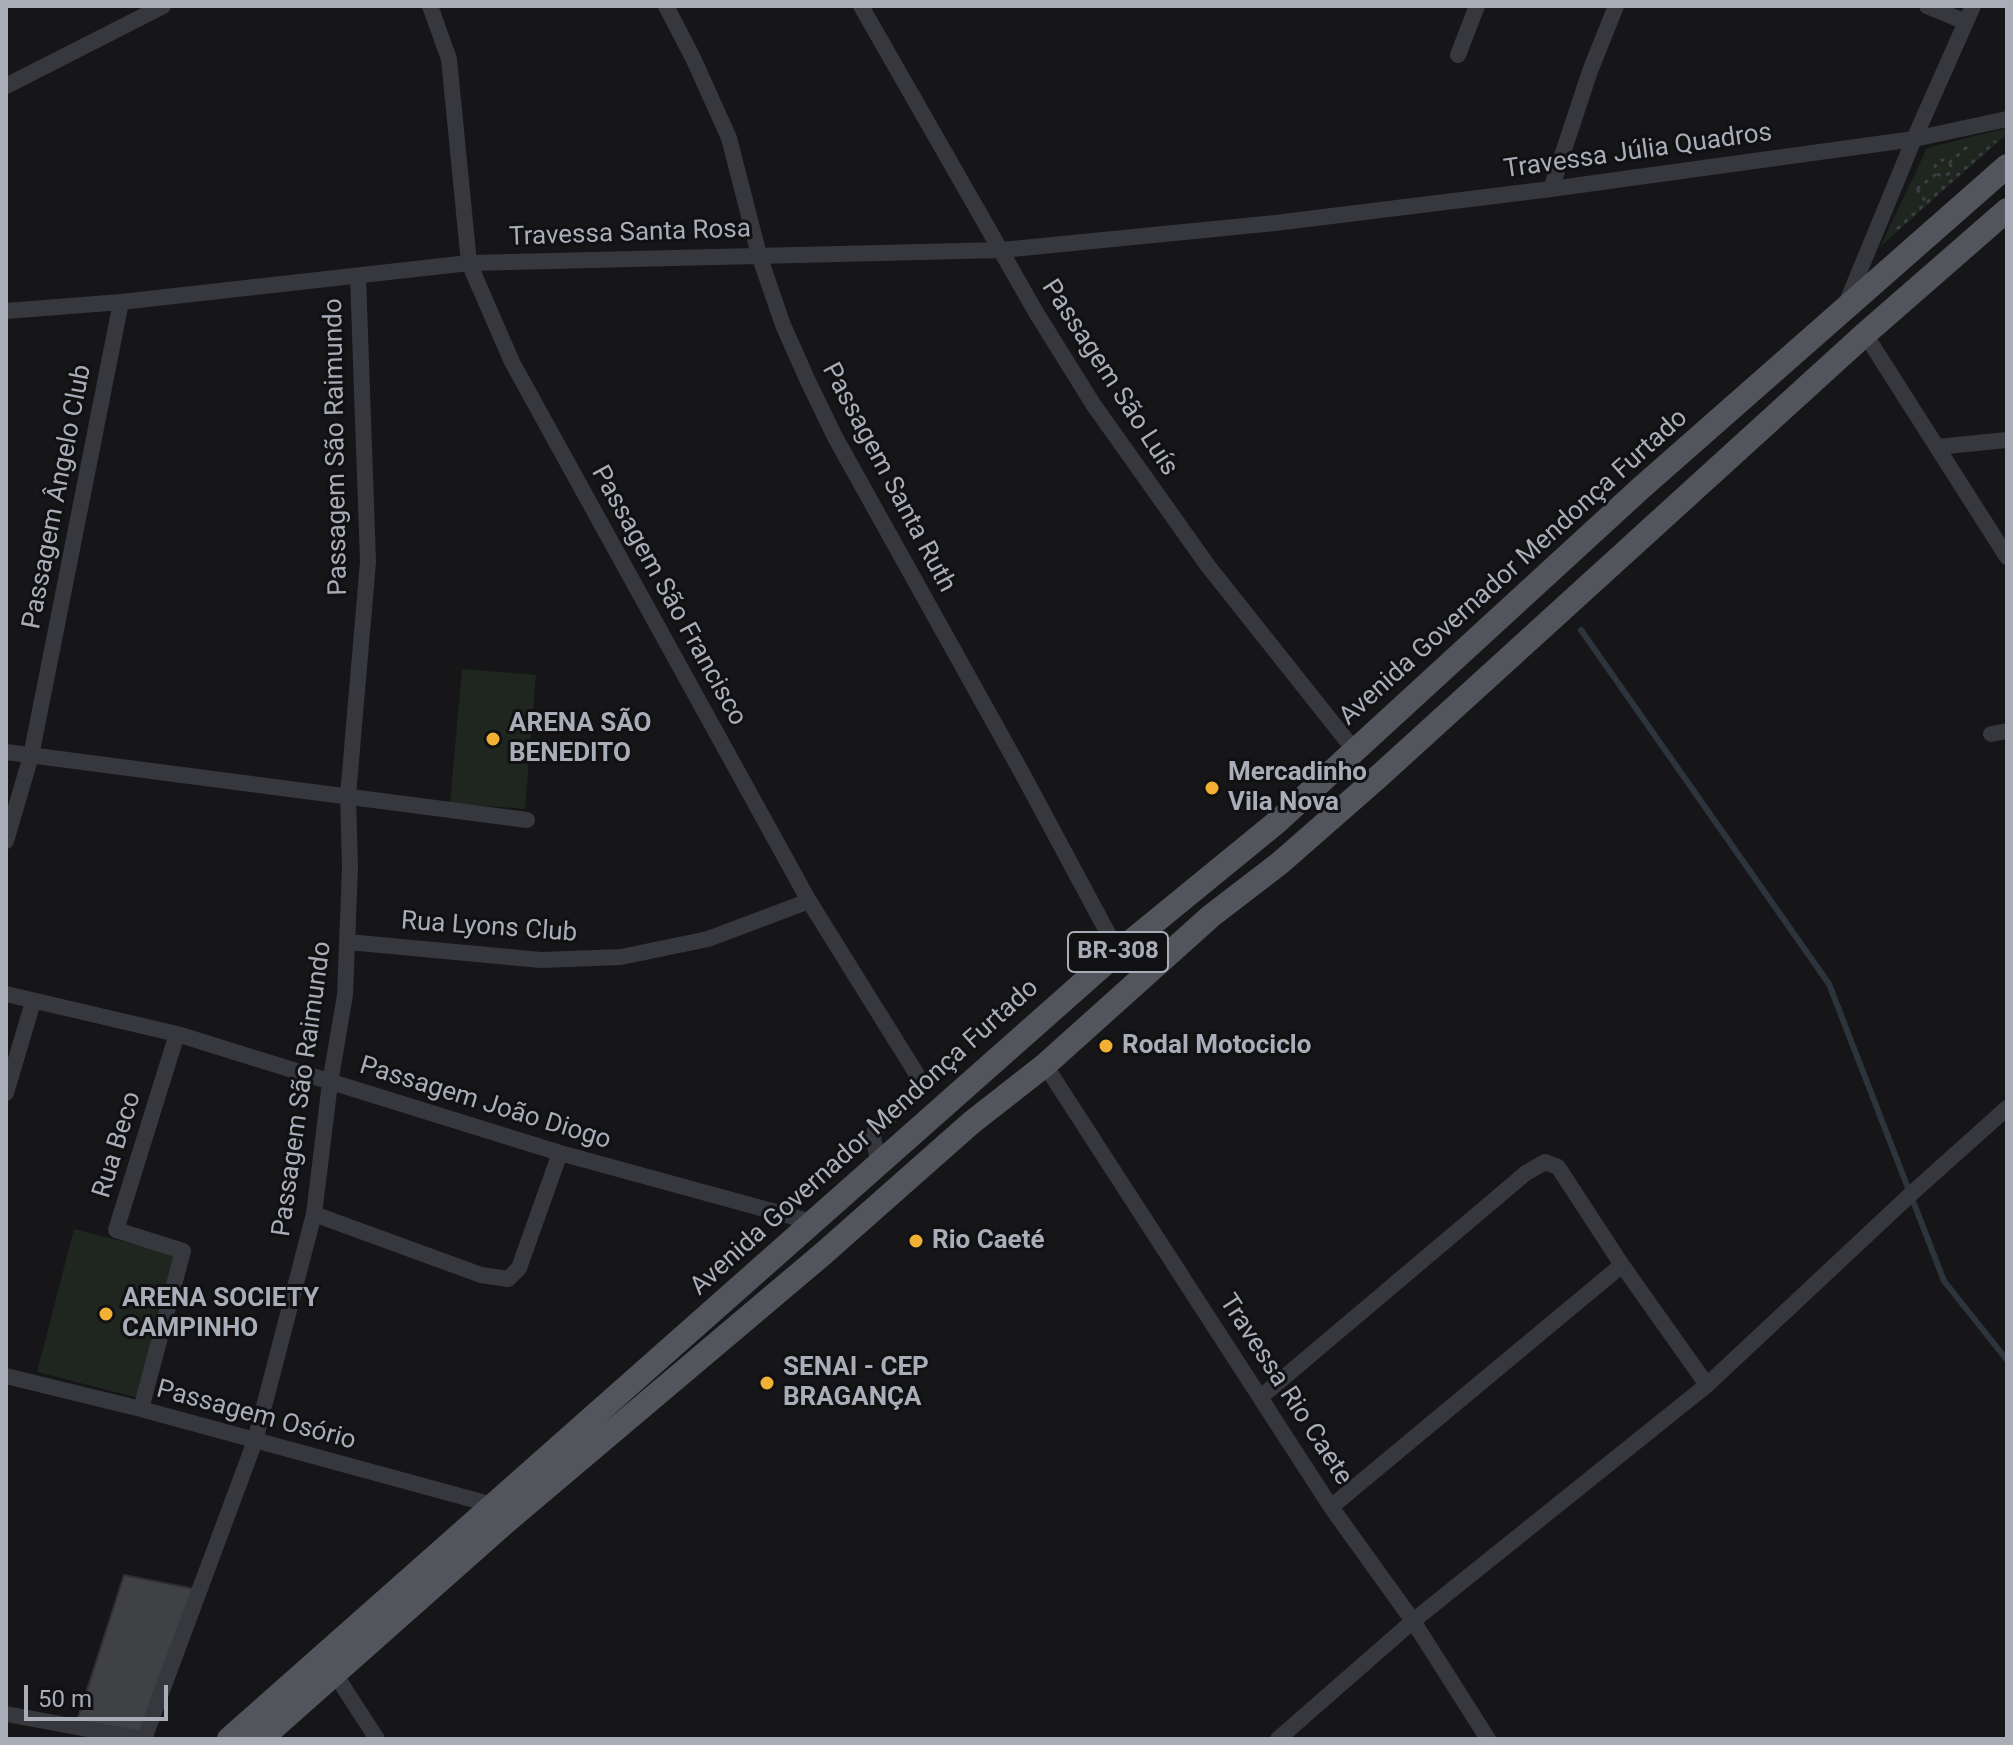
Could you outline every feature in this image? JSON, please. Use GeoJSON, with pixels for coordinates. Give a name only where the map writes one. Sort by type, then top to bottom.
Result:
{"type":"FeatureCollection","features":[{"type":"Feature","properties":{"kind":"main road","name":"Avenida Governador Mendonça Furtado"},"geometry":{"type":"LineString","coordinates":[[229,1739],[1118,952],[1277,822],[1641,488],[2007,166]]}},
{"type":"Feature","properties":{"kind":"main road","name":"Avenida Governador Mendonça Furtado"},"geometry":{"type":"LineString","coordinates":[[261,1739],[508,1520],[835,1243],[971,1123],[1045,1065],[1211,916],[1280,863],[1865,334],[2007,210]]}},
{"type":"Feature","properties":{"kind":"street"},"geometry":{"type":"LineString","coordinates":[[6,86],[163,6]]}},
{"type":"Feature","properties":{"kind":"street","name":"Passagem São Francisco"},"geometry":{"type":"LineString","coordinates":[[430,6],[449,59],[469,263],[512,362],[809,901],[916,1073],[919,1090],[875,1130],[873,1138],[879,1163]]}},
{"type":"Feature","properties":{"kind":"street","name":"Passagem Santa Ruth"},"geometry":{"type":"LineString","coordinates":[[666,6],[729,138],[759,255],[783,325],[835,437],[1118,952]]}},
{"type":"Feature","properties":{"kind":"street","name":"Passagem São Luís"},"geometry":{"type":"LineString","coordinates":[[861,6],[1037,314],[1085,391],[1148,483],[1254,626],[1355,751]]}},
{"type":"Feature","properties":{"kind":"street"},"geometry":{"type":"LineString","coordinates":[[1458,55],[1477,6]]}},
{"type":"Feature","properties":{"kind":"street"},"geometry":{"type":"LineString","coordinates":[[1551,189],[1590,71],[1616,6]]}},
{"type":"Feature","properties":{"kind":"street"},"geometry":{"type":"LineString","coordinates":[[1927,6],[1966,22]]}},
{"type":"Feature","properties":{"kind":"street"},"geometry":{"type":"LineString","coordinates":[[1844,309],[1973,6]]}},
{"type":"Feature","properties":{"kind":"street","name":"Travessa Júlia Quadros"},"geometry":{"type":"LineString","coordinates":[[1256,225],[1551,189],[1914,139],[2007,119]]}},
{"type":"Feature","properties":{"kind":"street","name":"Travessa Santa Rosa"},"geometry":{"type":"LineString","coordinates":[[6,311],[121,302],[469,263],[1002,250],[1256,225]]}},
{"type":"Feature","properties":{"kind":"street","name":"Passagem São Raimundo"},"geometry":{"type":"LineString","coordinates":[[143,1739],[255,1441],[314,1214],[330,1083],[345,995],[348,796],[368,562],[358,276]]}},
{"type":"Feature","properties":{"kind":"street","name":"Passagem Ângelo Club"},"geometry":{"type":"LineString","coordinates":[[6,841],[31,756],[121,302]]}},
{"type":"Feature","properties":{"kind":"street"},"geometry":{"type":"LineString","coordinates":[[1865,334],[2007,557]]}},
{"type":"Feature","properties":{"kind":"street"},"geometry":{"type":"LineString","coordinates":[[1937,447],[2007,440]]}},
{"type":"Feature","properties":{"kind":"street"},"geometry":{"type":"LineString","coordinates":[[6,752],[527,820]]}},
{"type":"Feature","properties":{"kind":"street","name":"Rua Lyons Club"},"geometry":{"type":"LineString","coordinates":[[348,942],[541,960],[621,957],[708,939],[809,901]]}},
{"type":"Feature","properties":{"kind":"street","name":"Passagem João Diogo"},"geometry":{"type":"LineString","coordinates":[[6,994],[177,1034],[560,1153],[812,1222]]}},
{"type":"Feature","properties":{"kind":"street"},"geometry":{"type":"LineString","coordinates":[[6,1093],[33,1002]]}},
{"type":"Feature","properties":{"kind":"street","name":"Rua Beco"},"geometry":{"type":"LineString","coordinates":[[141,1409],[183,1251],[116,1230],[177,1034]]}},
{"type":"Feature","properties":{"kind":"street","name":"Travessa Rio Caete"},"geometry":{"type":"LineString","coordinates":[[1045,1065],[1331,1507],[1413,1621],[1488,1739]]}},
{"type":"Feature","properties":{"kind":"street"},"geometry":{"type":"LineString","coordinates":[[1278,1739],[1413,1621],[1707,1385],[2007,1108]]}},
{"type":"Feature","properties":{"kind":"street"},"geometry":{"type":"LineString","coordinates":[[314,1214],[481,1275],[508,1279],[519,1268],[560,1153]]}},
{"type":"Feature","properties":{"kind":"street"},"geometry":{"type":"LineString","coordinates":[[1262,1396],[1539,1163],[1545,1162],[1558,1167],[1622,1265],[1707,1385]]}},
{"type":"Feature","properties":{"kind":"street"},"geometry":{"type":"LineString","coordinates":[[1331,1507],[1622,1265]]}},
{"type":"Feature","properties":{"kind":"street","name":"Passagem Osório"},"geometry":{"type":"LineString","coordinates":[[6,1376],[141,1409],[493,1505]]}},
{"type":"Feature","properties":{"kind":"street"},"geometry":{"type":"LineString","coordinates":[[335,1674],[377,1739]]}},
{"type":"Feature","properties":{"kind":"street"},"geometry":{"type":"LineString","coordinates":[[6,1714],[143,1739]]}},
{"type":"Feature","properties":{"kind":"path"},"geometry":{"type":"LineString","coordinates":[[1895,231],[1996,141]]}},
{"type":"Feature","properties":{"kind":"path"},"geometry":{"type":"LineString","coordinates":[[1949,163],[1968,146]]}},
{"type":"Feature","properties":{"kind":"path"},"geometry":{"type":"LineString","coordinates":[[1937,173],[1935,169],[1942,159],[1952,167],[1947,175]]}},
{"type":"Feature","properties":{"kind":"path"},"geometry":{"type":"LineString","coordinates":[[1917,189],[1937,173],[1947,175],[1951,180]]}},
{"type":"Feature","properties":{"kind":"path"},"geometry":{"type":"LineString","coordinates":[[1912,182],[1926,203]]}},
{"type":"Feature","properties":{"kind":"shaded area"},"geometry":{"type":"Polygon","coordinates":[[[2007,128],[2007,134],[1880,247],[1927,148],[2007,128]]]}},
{"type":"Feature","properties":{"kind":"shaded area","name":"ARENA SÃO BENEDITO"},"geometry":{"type":"Polygon","coordinates":[[[462,669],[536,675],[525,809],[450,803],[462,669]]]}},
{"type":"Feature","properties":{"kind":"shaded area","name":"ARENA SOCIETY CAMPINHO"},"geometry":{"type":"Polygon","coordinates":[[[74,1229],[176,1255],[139,1398],[37,1372],[74,1229]]]}},
{"type":"Feature","properties":{"kind":"building"},"geometry":{"type":"Polygon","coordinates":[[[124,1575],[200,1590],[144,1739],[75,1727],[124,1575]]]}},
{"type":"Feature","properties":{"kind":"waterway"},"geometry":{"type":"LineString","coordinates":[[1581,630],[1829,984],[1944,1281],[2007,1360]]}},
{"type":"Feature","properties":{"kind":"place","name":"ARENA SÃO BENEDITO"},"geometry":{"type":"Point","coordinates":[493,739]}},
{"type":"Feature","properties":{"kind":"place","name":"Mercadinho Vila Nova"},"geometry":{"type":"Point","coordinates":[1212,788]}},
{"type":"Feature","properties":{"kind":"place","name":"Rodal Motociclo"},"geometry":{"type":"Point","coordinates":[1106,1046]}},
{"type":"Feature","properties":{"kind":"place","name":"Rio Caeté"},"geometry":{"type":"Point","coordinates":[916,1241]}},
{"type":"Feature","properties":{"kind":"place","name":"ARENA SOCIETY CAMPINHO"},"geometry":{"type":"Point","coordinates":[106,1314]}},
{"type":"Feature","properties":{"kind":"place","name":"SENAI - CEP BRAGANÇA"},"geometry":{"type":"Point","coordinates":[767,1383]}}]}
